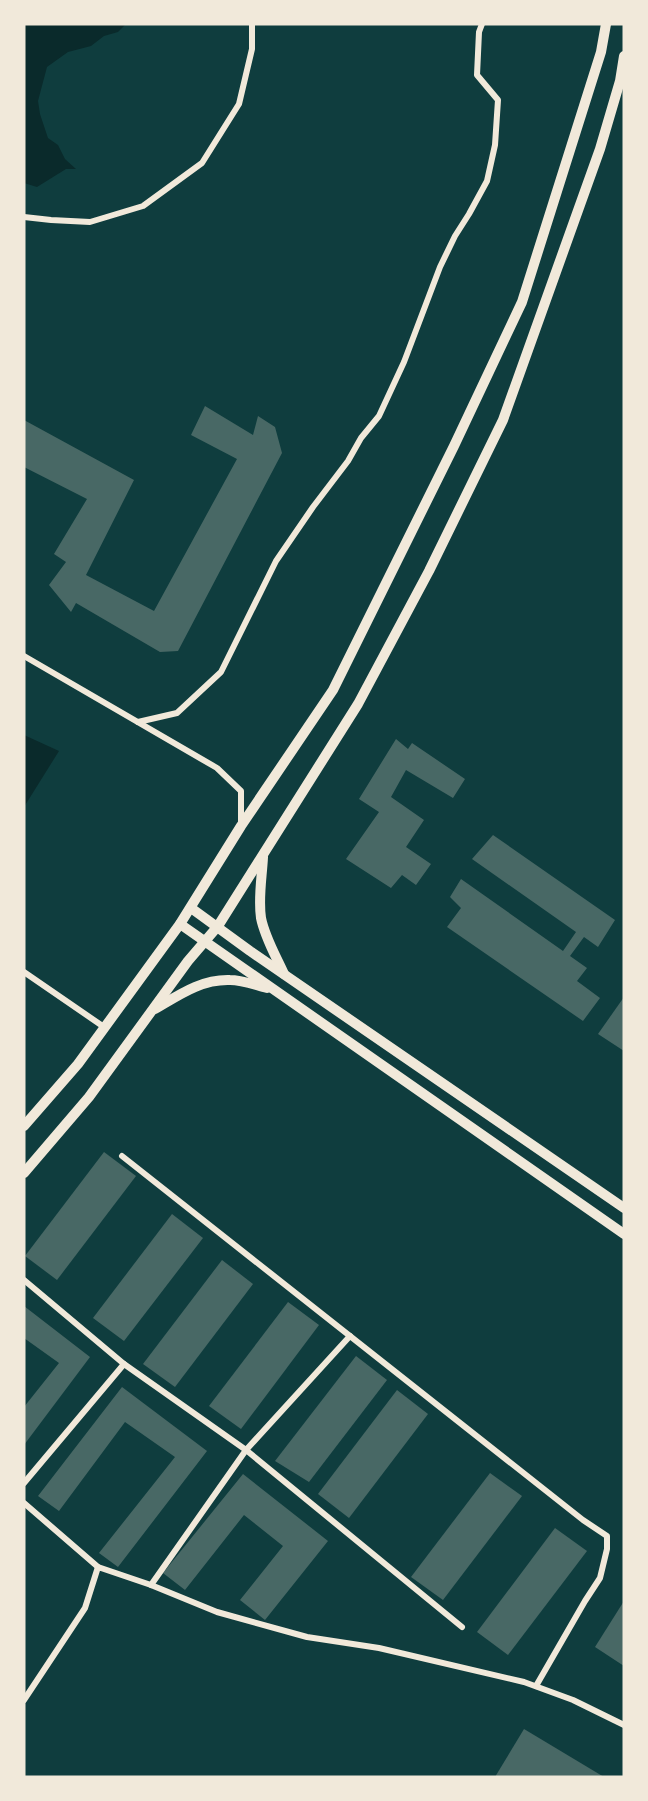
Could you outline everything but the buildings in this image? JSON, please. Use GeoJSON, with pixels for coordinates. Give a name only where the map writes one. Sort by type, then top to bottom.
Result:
{"type":"FeatureCollection","features":[{"type":"Feature","properties":{"kind":"street"},"geometry":{"type":"LineString","coordinates":[[24,217],[90,222],[143,206],[202,163],[239,104],[252,49],[252,24]]}},
{"type":"Feature","properties":{"kind":"street"},"geometry":{"type":"LineString","coordinates":[[138,722],[177,713],[221,672],[276,561],[348,461],[361,438],[379,416],[404,362],[440,267],[487,181],[495,145],[498,100],[477,75],[479,32],[482,24]]}},
{"type":"Feature","properties":{"kind":"street"},"geometry":{"type":"LineString","coordinates":[[24,1126],[78,1064],[180,924],[241,826],[333,690],[522,302],[601,52],[606,24]]}},
{"type":"Feature","properties":{"kind":"street"},"geometry":{"type":"LineString","coordinates":[[24,1173],[89,1098],[188,961],[218,926],[358,704],[429,572],[503,420],[600,149],[620,81],[624,56]]}},
{"type":"Feature","properties":{"kind":"street"},"geometry":{"type":"LineString","coordinates":[[24,656],[217,768],[241,790],[241,826]]}},
{"type":"Feature","properties":{"kind":"street"},"geometry":{"type":"LineString","coordinates":[[263,854],[261,918],[284,975]]}},
{"type":"Feature","properties":{"kind":"street"},"geometry":{"type":"LineString","coordinates":[[190,908],[624,1208]]}},
{"type":"Feature","properties":{"kind":"street"},"geometry":{"type":"LineString","coordinates":[[180,924],[624,1234]]}},
{"type":"Feature","properties":{"kind":"street"},"geometry":{"type":"LineString","coordinates":[[24,972],[104,1027]]}},
{"type":"Feature","properties":{"kind":"street"},"geometry":{"type":"LineString","coordinates":[[152,1010],[196,985],[213,981],[231,979],[274,989]]}},
{"type":"Feature","properties":{"kind":"street"},"geometry":{"type":"LineString","coordinates":[[122,1156],[583,1520],[607,1536],[607,1549],[600,1578],[536,1686]]}},
{"type":"Feature","properties":{"kind":"street"},"geometry":{"type":"LineString","coordinates":[[24,1280],[124,1364],[246,1450],[462,1627]]}},
{"type":"Feature","properties":{"kind":"street"},"geometry":{"type":"LineString","coordinates":[[151,1585],[246,1450],[350,1336]]}},
{"type":"Feature","properties":{"kind":"street"},"geometry":{"type":"LineString","coordinates":[[24,1483],[124,1364]]}},
{"type":"Feature","properties":{"kind":"street"},"geometry":{"type":"LineString","coordinates":[[24,1503],[98,1567],[151,1585],[217,1612],[307,1637],[379,1648],[524,1682],[573,1700],[624,1725]]}},
{"type":"Feature","properties":{"kind":"street"},"geometry":{"type":"LineString","coordinates":[[24,1700],[85,1608],[98,1567]]}},
{"type":"Feature","properties":{"kind":"water"},"geometry":{"type":"Polygon","coordinates":[[[24,24],[126,24],[118,32],[104,36],[91,46],[68,52],[47,67],[38,101],[40,114],[48,138],[58,145],[65,159],[76,169],[66,169],[37,187],[24,183],[24,24]]]}},
{"type":"Feature","properties":{"kind":"water"},"geometry":{"type":"Polygon","coordinates":[[[24,735],[59,751],[24,807],[24,735]]]}}]}
